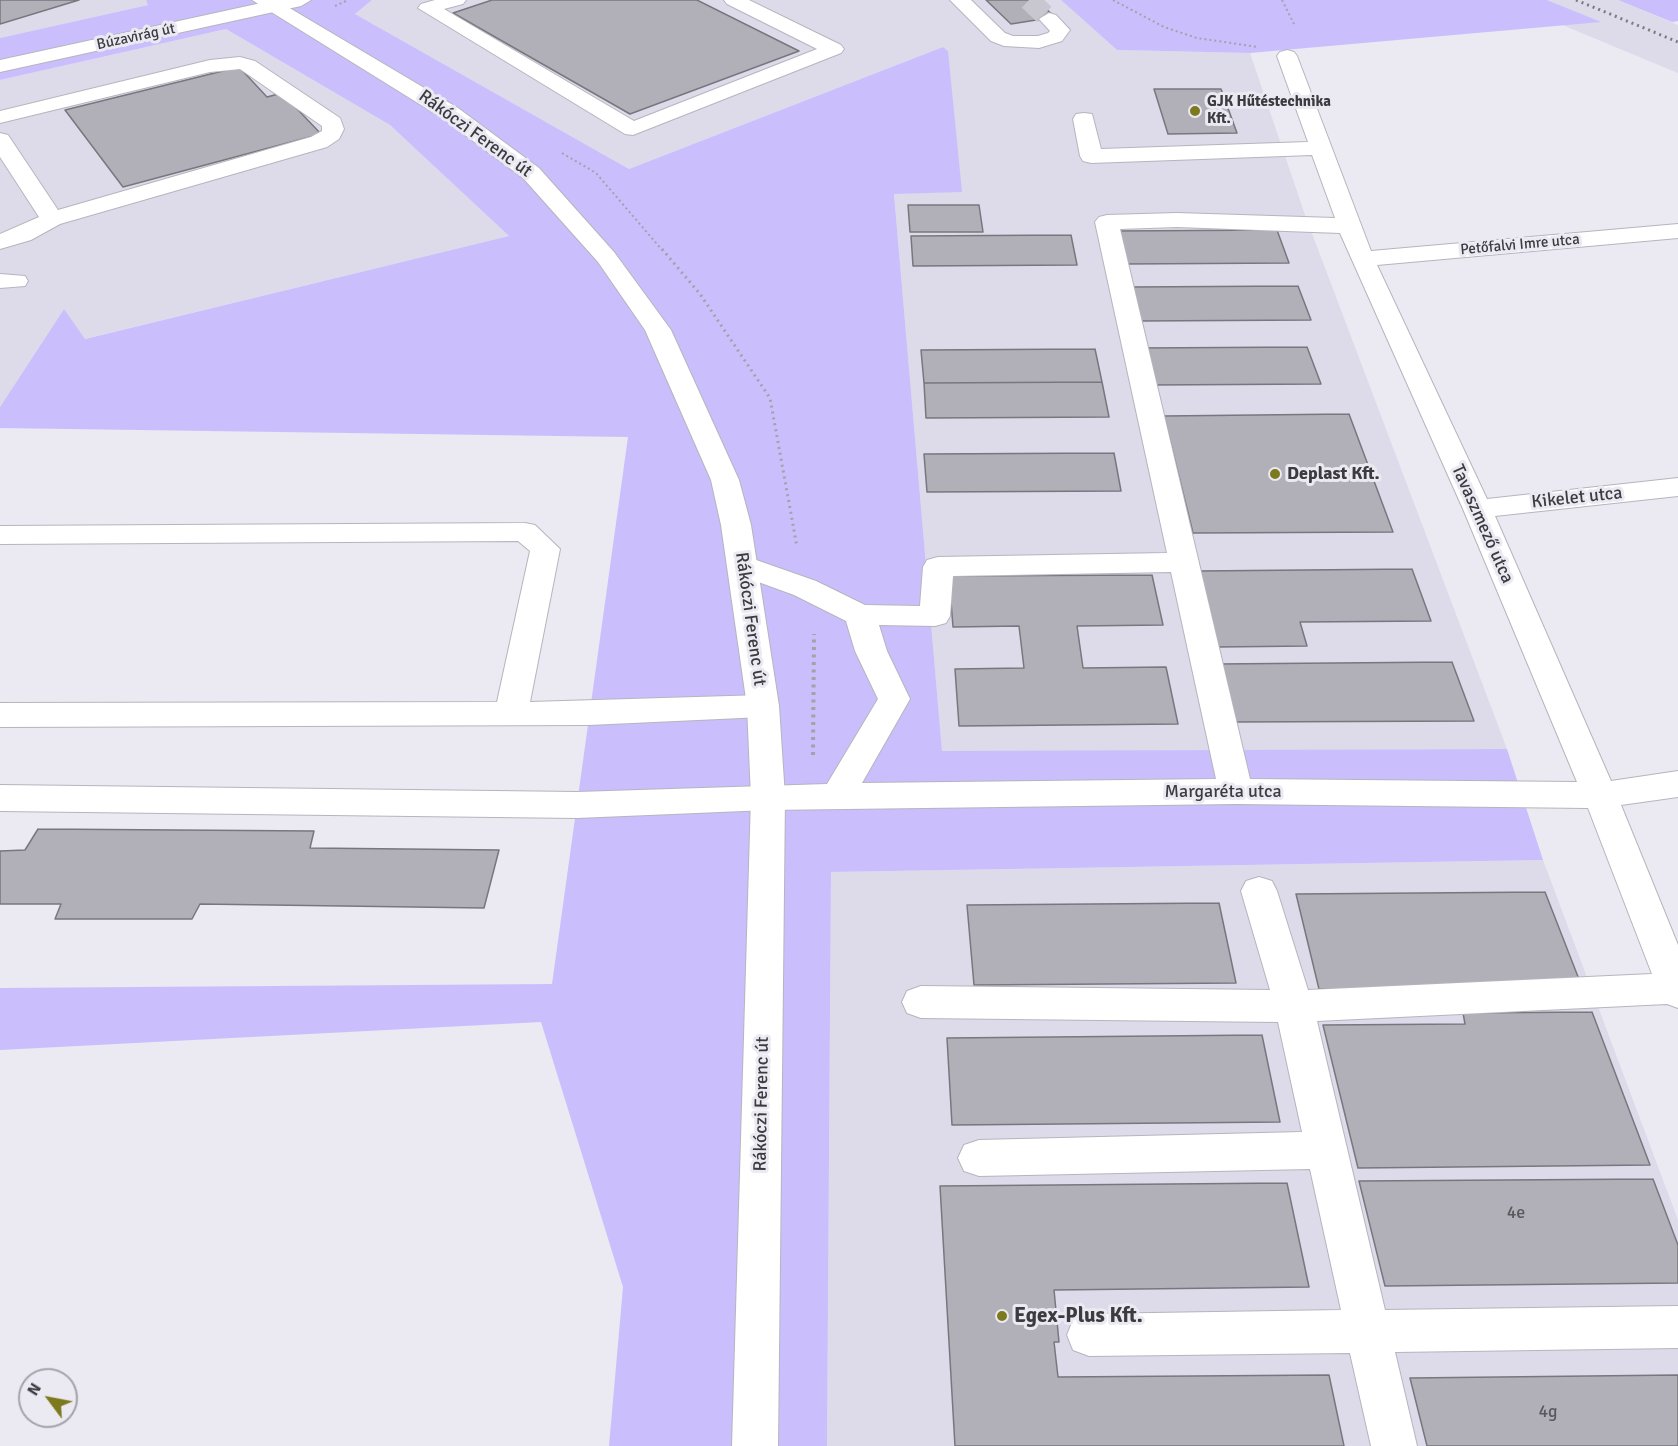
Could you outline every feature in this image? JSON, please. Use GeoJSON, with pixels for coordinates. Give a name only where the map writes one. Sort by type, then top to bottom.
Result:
{"type":"FeatureCollection","features":[{"type":"Feature","properties":{"kind":"street","name":"Búzavirág út"},"geometry":{"type":"LineString","coordinates":[[0,66],[266,4],[301,0]]}},
{"type":"Feature","properties":{"kind":"street"},"geometry":{"type":"LineString","coordinates":[[456,0],[428,8],[633,129],[834,49],[734,0]]}},
{"type":"Feature","properties":{"kind":"street"},"geometry":{"type":"LineString","coordinates":[[960,0],[998,37],[1011,42],[1039,42],[1055,37],[1060,30],[1049,19]]}},
{"type":"Feature","properties":{"kind":"street","name":"Rákóczi Ferenc út"},"geometry":{"type":"LineString","coordinates":[[266,4],[323,35],[450,113],[531,173],[575,219],[606,257],[658,330],[725,480],[736,525],[763,706],[768,797],[755,1446]]}},
{"type":"Feature","properties":{"kind":"street","name":"Tavaszmező utca"},"geometry":{"type":"LineString","coordinates":[[1287,56],[1362,259],[1477,509],[1600,795],[1677,990]]}},
{"type":"Feature","properties":{"kind":"street"},"geometry":{"type":"LineString","coordinates":[[0,117],[210,66],[240,63],[248,65],[332,123],[331,135],[319,142],[52,219],[23,235],[0,242]]}},
{"type":"Feature","properties":{"kind":"street"},"geometry":{"type":"LineString","coordinates":[[1084,119],[1091,156],[1321,148]]}},
{"type":"Feature","properties":{"kind":"street"},"geometry":{"type":"LineString","coordinates":[[0,140],[52,219]]}},
{"type":"Feature","properties":{"kind":"street"},"geometry":{"type":"LineString","coordinates":[[1236,791],[1107,222],[1177,220],[1350,226]]}},
{"type":"Feature","properties":{"kind":"street","name":"Petőfalvi Imre utca"},"geometry":{"type":"LineString","coordinates":[[1362,259],[1678,231]]}},
{"type":"Feature","properties":{"kind":"street","name":"Kikelet utca"},"geometry":{"type":"LineString","coordinates":[[1477,509],[1678,487]]}},
{"type":"Feature","properties":{"kind":"street"},"geometry":{"type":"LineString","coordinates":[[0,535],[525,532],[545,549],[511,714]]}},
{"type":"Feature","properties":{"kind":"street"},"geometry":{"type":"LineString","coordinates":[[742,565],[805,588],[860,615],[935,616],[938,567],[1184,562]]}},
{"type":"Feature","properties":{"kind":"street"},"geometry":{"type":"LineString","coordinates":[[837,796],[894,699],[871,651],[860,615]]}},
{"type":"Feature","properties":{"kind":"street"},"geometry":{"type":"LineString","coordinates":[[0,715],[511,714],[763,706]]}},
{"type":"Feature","properties":{"kind":"street","name":"Margaréta utca"},"geometry":{"type":"LineString","coordinates":[[0,798],[577,805],[768,797],[1236,791],[1600,795],[1678,784]]}},
{"type":"Feature","properties":{"kind":"street"},"geometry":{"type":"LineString","coordinates":[[1259,891],[1294,1006],[1394,1446]]}},
{"type":"Feature","properties":{"kind":"street"},"geometry":{"type":"LineString","coordinates":[[921,1002],[1294,1006],[1677,990]]}},
{"type":"Feature","properties":{"kind":"street"},"geometry":{"type":"LineString","coordinates":[[979,1158],[1326,1150]]}},
{"type":"Feature","properties":{"kind":"street"},"geometry":{"type":"LineString","coordinates":[[1089,1335],[1678,1327]]}},
{"type":"Feature","properties":{"kind":"path"},"geometry":{"type":"LineString","coordinates":[[1113,0],[1164,27],[1197,38],[1258,47],[1287,56]]}},
{"type":"Feature","properties":{"kind":"shaded area"},"geometry":{"type":"Polygon","coordinates":[[[0,0],[146,0],[148,5],[0,38],[0,0]]]}},
{"type":"Feature","properties":{"kind":"shaded area"},"geometry":{"type":"Polygon","coordinates":[[[146,0],[372,0],[355,14],[629,169],[943,47],[948,51],[962,192],[894,194],[942,751],[1507,749],[1543,860],[831,872],[827,1446],[609,1446],[623,1287],[541,1022],[0,1050],[0,988],[552,984],[628,437],[0,428],[0,407],[64,309],[85,339],[509,236],[390,125],[226,29],[0,80],[0,38],[148,5],[146,0]]]}},
{"type":"Feature","properties":{"kind":"shaded area"},"geometry":{"type":"Polygon","coordinates":[[[372,0],[1061,0],[1117,50],[1250,53],[1305,215],[1507,749],[942,752],[894,193],[948,51],[943,47],[629,169],[355,14],[372,0]]]}},
{"type":"Feature","properties":{"kind":"shaded area"},"geometry":{"type":"Polygon","coordinates":[[[1061,0],[1547,0],[1601,22],[1250,53],[1117,50],[1061,0]]]}},
{"type":"Feature","properties":{"kind":"shaded area"},"geometry":{"type":"Polygon","coordinates":[[[1547,0],[1618,0],[1678,25],[1678,73],[1560,24],[1599,22],[1547,0]]]}},
{"type":"Feature","properties":{"kind":"shaded area"},"geometry":{"type":"Polygon","coordinates":[[[1618,0],[1678,0],[1678,21],[1672,22],[1618,0]]]}},
{"type":"Feature","properties":{"kind":"shaded area"},"geometry":{"type":"Polygon","coordinates":[[[226,29],[390,125],[509,236],[84,339],[64,309],[0,407],[0,80],[226,29]]]}},
{"type":"Feature","properties":{"kind":"shaded area"},"geometry":{"type":"Polygon","coordinates":[[[1543,860],[1678,1220],[1678,1446],[827,1446],[831,872],[1543,860]]]}},
{"type":"Feature","properties":{"kind":"building"},"geometry":{"type":"Polygon","coordinates":[[[0,0],[79,0],[0,24],[0,0]]]}},
{"type":"Feature","properties":{"kind":"building"},"geometry":{"type":"Polygon","coordinates":[[[492,0],[697,0],[799,51],[630,114],[453,13],[492,0]]]}},
{"type":"Feature","properties":{"kind":"building"},"geometry":{"type":"Polygon","coordinates":[[[986,0],[1036,0],[1055,17],[1011,24],[986,0]]]}},
{"type":"Feature","properties":{"kind":"building"},"geometry":{"type":"Polygon","coordinates":[[[239,67],[267,97],[282,93],[321,134],[123,187],[65,110],[239,67]]]}},
{"type":"Feature","properties":{"kind":"building","name":"GJK Hűtéstechnika Kft."},"geometry":{"type":"Polygon","coordinates":[[[1154,89],[1221,89],[1237,133],[1168,134],[1154,89]]]}},
{"type":"Feature","properties":{"kind":"building"},"geometry":{"type":"Polygon","coordinates":[[[908,205],[979,205],[983,232],[910,232],[908,205]]]}},
{"type":"Feature","properties":{"kind":"building"},"geometry":{"type":"Polygon","coordinates":[[[1277,230],[1289,263],[1124,264],[1116,231],[1277,230]]]}},
{"type":"Feature","properties":{"kind":"building"},"geometry":{"type":"Polygon","coordinates":[[[1071,235],[1077,265],[913,266],[911,236],[1071,235]]]}},
{"type":"Feature","properties":{"kind":"building"},"geometry":{"type":"Polygon","coordinates":[[[1298,286],[1311,320],[1138,321],[1130,287],[1298,286]]]}},
{"type":"Feature","properties":{"kind":"building"},"geometry":{"type":"Polygon","coordinates":[[[1307,347],[1321,384],[1149,385],[1140,348],[1307,347]]]}},
{"type":"Feature","properties":{"kind":"building"},"geometry":{"type":"Polygon","coordinates":[[[1095,349],[1102,382],[924,383],[921,350],[1095,349]]]}},
{"type":"Feature","properties":{"kind":"building"},"geometry":{"type":"Polygon","coordinates":[[[1102,382],[1109,417],[926,418],[924,383],[1102,382]]]}},
{"type":"Feature","properties":{"kind":"building","name":"Deplast Kft."},"geometry":{"type":"Polygon","coordinates":[[[1349,414],[1393,532],[1193,533],[1164,416],[1349,414]]]}},
{"type":"Feature","properties":{"kind":"building"},"geometry":{"type":"Polygon","coordinates":[[[1114,453],[1121,491],[927,492],[924,454],[1114,453]]]}},
{"type":"Feature","properties":{"kind":"building"},"geometry":{"type":"Polygon","coordinates":[[[1412,569],[1431,621],[1300,622],[1307,646],[1217,647],[1199,571],[1412,569]]]}},
{"type":"Feature","properties":{"kind":"building"},"geometry":{"type":"Polygon","coordinates":[[[1152,575],[1163,625],[1077,626],[1083,668],[1166,667],[1178,724],[959,726],[955,669],[1024,668],[1019,626],[953,627],[949,576],[1152,575]]]}},
{"type":"Feature","properties":{"kind":"building"},"geometry":{"type":"Polygon","coordinates":[[[1452,662],[1474,721],[1231,722],[1217,664],[1452,662]]]}},
{"type":"Feature","properties":{"kind":"building"},"geometry":{"type":"Polygon","coordinates":[[[38,829],[314,831],[310,848],[499,850],[484,908],[200,904],[192,919],[55,919],[61,904],[0,904],[0,851],[25,850],[38,829]]]}},
{"type":"Feature","properties":{"kind":"building"},"geometry":{"type":"Polygon","coordinates":[[[1545,892],[1582,987],[1319,989],[1296,894],[1545,892]]]}},
{"type":"Feature","properties":{"kind":"building"},"geometry":{"type":"Polygon","coordinates":[[[1219,903],[1236,983],[974,985],[967,905],[1219,903]]]}},
{"type":"Feature","properties":{"kind":"building"},"geometry":{"type":"Polygon","coordinates":[[[1592,1012],[1650,1165],[1358,1168],[1323,1025],[1465,1024],[1463,1013],[1592,1012]]]}},
{"type":"Feature","properties":{"kind":"building"},"geometry":{"type":"Polygon","coordinates":[[[1262,1035],[1280,1122],[952,1125],[947,1038],[1262,1035]]]}},
{"type":"Feature","properties":{"kind":"building"},"geometry":{"type":"Polygon","coordinates":[[[1653,1179],[1678,1245],[1678,1283],[1385,1286],[1359,1181],[1653,1179]]]}},
{"type":"Feature","properties":{"kind":"building","name":"Egex-Plus Kft."},"geometry":{"type":"Polygon","coordinates":[[[1287,1183],[1309,1287],[1054,1290],[1059,1342],[1054,1342],[1058,1377],[1329,1375],[1344,1446],[955,1446],[940,1186],[1287,1183]]]}},
{"type":"Feature","properties":{"kind":"building"},"geometry":{"type":"Polygon","coordinates":[[[1678,1375],[1678,1446],[1427,1446],[1410,1378],[1678,1375]]]}},
{"type":"Feature","properties":{"kind":"tunnel"},"geometry":{"type":"LineString","coordinates":[[1029,0],[1049,19]]}},
{"type":"Feature","properties":{"kind":"railway"},"geometry":{"type":"LineString","coordinates":[[1576,0],[1678,42]]}},
{"type":"Feature","properties":{"kind":"place","name":"GJK Hűtéstechnika Kft."},"geometry":{"type":"Point","coordinates":[1195,111]}},
{"type":"Feature","properties":{"kind":"place","name":"Deplast Kft."},"geometry":{"type":"Point","coordinates":[1275,474]}},
{"type":"Feature","properties":{"kind":"place","name":"Egex-Plus Kft."},"geometry":{"type":"Point","coordinates":[1002,1316]}}]}
